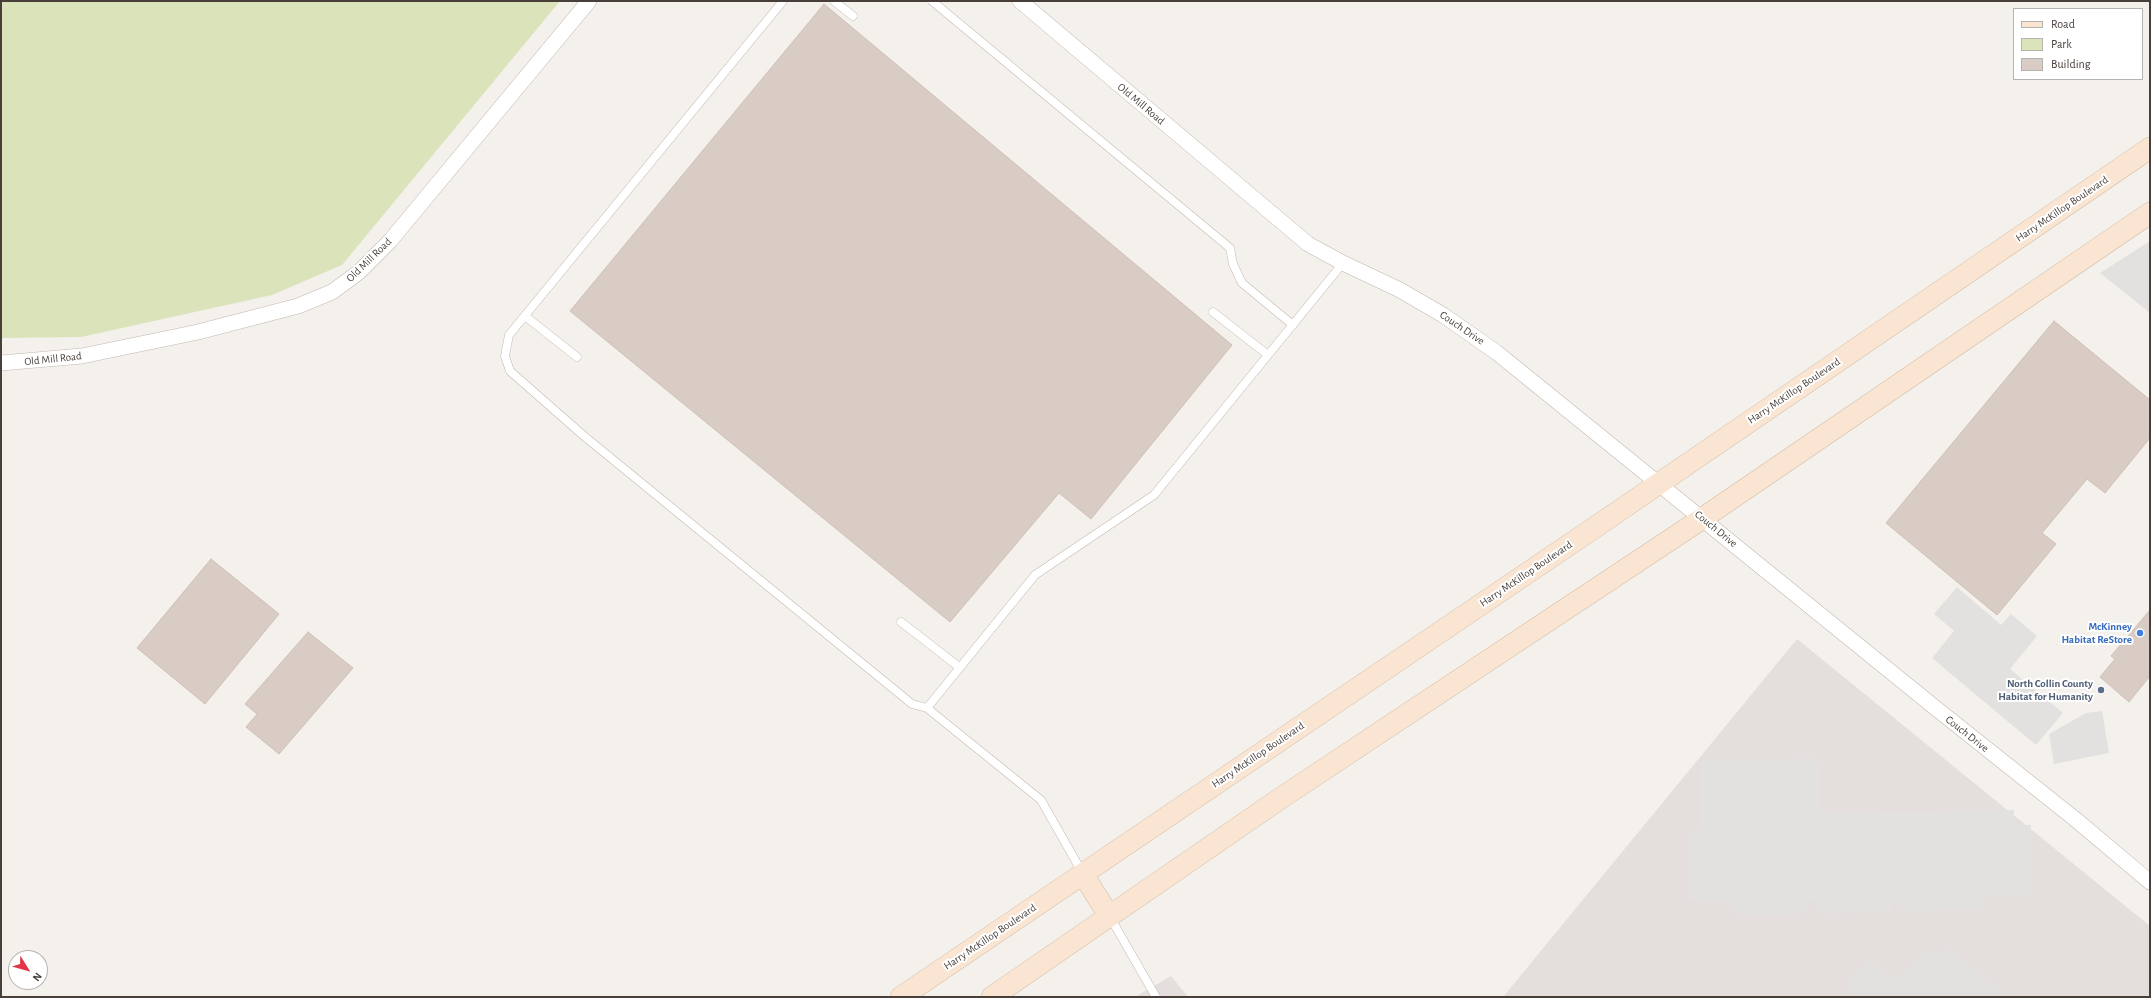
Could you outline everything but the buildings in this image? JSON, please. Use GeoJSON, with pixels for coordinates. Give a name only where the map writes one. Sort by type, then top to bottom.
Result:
{"type":"FeatureCollection","features":[{"type":"Feature","properties":{"kind":"main road","name":"Harry McKillop Boulevard"},"geometry":{"type":"LineString","coordinates":[[901,997],[2150,148]]}},
{"type":"Feature","properties":{"kind":"main road"},"geometry":{"type":"LineString","coordinates":[[992,997],[1281,798],[1703,518],[2150,213]]}},
{"type":"Feature","properties":{"kind":"main road"},"geometry":{"type":"LineString","coordinates":[[1083,874],[1109,916]]}},
{"type":"Feature","properties":{"kind":"street","name":"Old Mill Road"},"geometry":{"type":"LineString","coordinates":[[1,363],[82,356],[198,332],[298,306],[332,292],[359,272],[390,241],[589,1]]}},
{"type":"Feature","properties":{"kind":"street","name":"Old Mill Road"},"geometry":{"type":"LineString","coordinates":[[1020,1],[1262,206]]}},
{"type":"Feature","properties":{"kind":"street","name":"Couch Drive"},"geometry":{"type":"LineString","coordinates":[[1262,206],[1308,244],[1343,263],[1400,290],[1472,334],[1703,518],[2150,882]]}},
{"type":"Feature","properties":{"kind":"lane"},"geometry":{"type":"LineString","coordinates":[[783,1],[509,335],[505,356],[510,371],[584,436],[912,704],[927,708],[1040,800],[1083,874]]}},
{"type":"Feature","properties":{"kind":"lane"},"geometry":{"type":"LineString","coordinates":[[834,1],[853,16]]}},
{"type":"Feature","properties":{"kind":"lane"},"geometry":{"type":"LineString","coordinates":[[932,1],[1230,248],[1233,264],[1242,283],[1293,325]]}},
{"type":"Feature","properties":{"kind":"lane"},"geometry":{"type":"LineString","coordinates":[[927,708],[1035,575],[1154,495],[1343,263]]}},
{"type":"Feature","properties":{"kind":"lane"},"geometry":{"type":"LineString","coordinates":[[1214,312],[1268,355]]}},
{"type":"Feature","properties":{"kind":"lane"},"geometry":{"type":"LineString","coordinates":[[525,316],[577,357]]}},
{"type":"Feature","properties":{"kind":"lane"},"geometry":{"type":"LineString","coordinates":[[901,622],[959,667]]}},
{"type":"Feature","properties":{"kind":"lane"},"geometry":{"type":"LineString","coordinates":[[1109,916],[1156,997]]}},
{"type":"Feature","properties":{"kind":"shaded area"},"geometry":{"type":"Polygon","coordinates":[[[2150,241],[2150,313],[2100,273],[2150,241]]]}},
{"type":"Feature","properties":{"kind":"shaded area"},"geometry":{"type":"Polygon","coordinates":[[[1957,587],[2001,625],[2011,614],[2037,636],[2010,669],[2063,713],[2036,745],[1932,658],[1954,631],[1934,614],[1957,587]]]}},
{"type":"Feature","properties":{"kind":"shaded area"},"geometry":{"type":"Polygon","coordinates":[[[1797,639],[2150,926],[2150,997],[1503,997],[1797,639]]]}},
{"type":"Feature","properties":{"kind":"shaded area"},"geometry":{"type":"Polygon","coordinates":[[[2102,711],[2109,753],[2054,764],[2049,734],[2086,713],[2102,711]]]}},
{"type":"Feature","properties":{"kind":"shaded area"},"geometry":{"type":"Polygon","coordinates":[[[1818,758],[1820,814],[2014,810],[2013,825],[2031,825],[2031,894],[1984,895],[1985,909],[1898,911],[1897,897],[1890,898],[1891,912],[1818,914],[1818,899],[1806,900],[1806,914],[1735,915],[1733,902],[1687,900],[1687,835],[1702,833],[1700,761],[1818,758]]]}},
{"type":"Feature","properties":{"kind":"shaded area"},"geometry":{"type":"Polygon","coordinates":[[[1945,945],[2008,997],[1858,997],[1845,986],[1868,960],[1896,983],[1926,949],[1936,957],[1945,945]]]}},
{"type":"Feature","properties":{"kind":"shaded area"},"geometry":{"type":"Polygon","coordinates":[[[1171,976],[1188,997],[1135,997],[1171,976]]]}},
{"type":"Feature","properties":{"kind":"green space"},"geometry":{"type":"Polygon","coordinates":[[[1,1],[560,1],[342,265],[272,295],[81,337],[1,338],[1,1]]]}},
{"type":"Feature","properties":{"kind":"place","name":"McKinney Habitat ReStore"},"geometry":{"type":"Point","coordinates":[2140,633]}},
{"type":"Feature","properties":{"kind":"place","name":"North Collin County Habitat for Humanity"},"geometry":{"type":"Point","coordinates":[2101,690]}}]}
